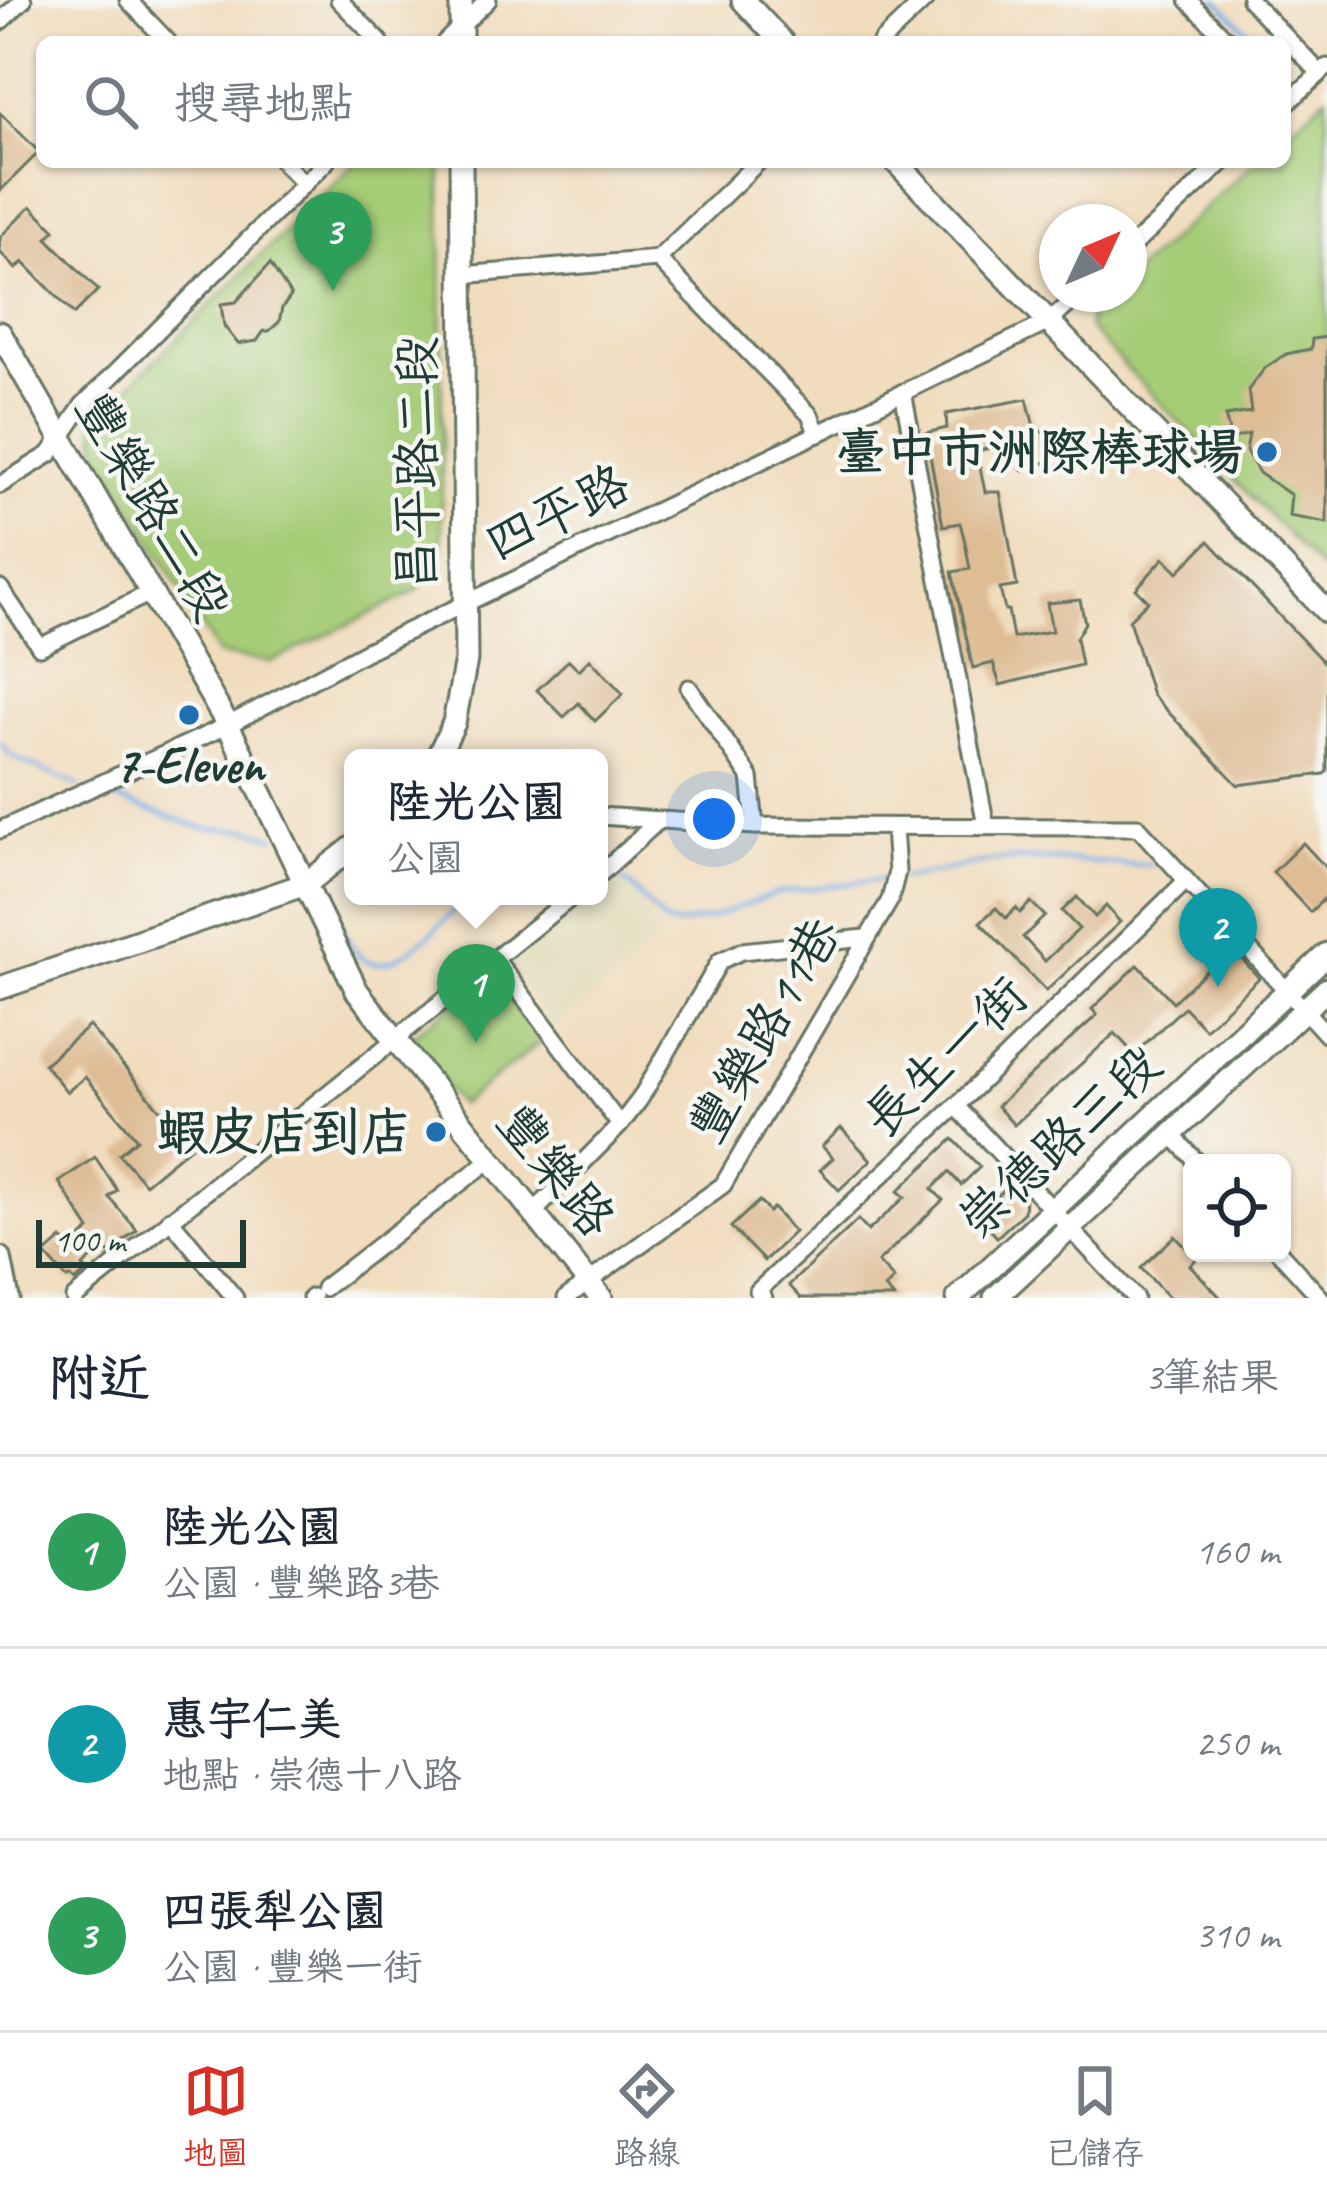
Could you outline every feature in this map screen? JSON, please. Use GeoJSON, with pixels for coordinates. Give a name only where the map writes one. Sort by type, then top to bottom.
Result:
{"type":"FeatureCollection","features":[{"type":"Feature","properties":{"kind":"street"},"geometry":{"type":"LineString","coordinates":[[0,22],[23,0]]}},
{"type":"Feature","properties":{"kind":"street"},"geometry":{"type":"LineString","coordinates":[[128,0],[162,36]]}},
{"type":"Feature","properties":{"kind":"street"},"geometry":{"type":"LineString","coordinates":[[339,0],[374,36]]}},
{"type":"Feature","properties":{"kind":"street"},"geometry":{"type":"LineString","coordinates":[[456,36],[460,0]]}},
{"type":"Feature","properties":{"kind":"street"},"geometry":{"type":"LineString","coordinates":[[457,36],[488,0]]}},
{"type":"Feature","properties":{"kind":"street"},"geometry":{"type":"LineString","coordinates":[[743,0],[776,36]]}},
{"type":"Feature","properties":{"kind":"street"},"geometry":{"type":"LineString","coordinates":[[887,36],[925,0]]}},
{"type":"Feature","properties":{"kind":"street"},"geometry":{"type":"LineString","coordinates":[[1188,0],[1223,36]]}},
{"type":"Feature","properties":{"kind":"street"},"geometry":{"type":"LineString","coordinates":[[1250,0],[1288,36]]}},
{"type":"Feature","properties":{"kind":"street"},"geometry":{"type":"LineString","coordinates":[[1291,39],[1324,70],[1291,99]]}},
{"type":"Feature","properties":{"kind":"street"},"geometry":{"type":"LineString","coordinates":[[289,168],[304,184]]}},
{"type":"Feature","properties":{"kind":"street"},"geometry":{"type":"LineString","coordinates":[[0,485],[50,454],[83,405],[320,168]]}},
{"type":"Feature","properties":{"kind":"street","name":"昌平路二段"},"geometry":{"type":"LineString","coordinates":[[441,749],[454,722],[466,660],[461,168]]}},
{"type":"Feature","properties":{"kind":"street"},"geometry":{"type":"LineString","coordinates":[[461,275],[658,259],[752,168]]}},
{"type":"Feature","properties":{"kind":"street"},"geometry":{"type":"LineString","coordinates":[[902,168],[1327,612]]}},
{"type":"Feature","properties":{"kind":"street"},"geometry":{"type":"LineString","coordinates":[[1147,232],[1217,168]]}},
{"type":"Feature","properties":{"kind":"street"},"geometry":{"type":"LineString","coordinates":[[658,259],[810,415],[818,434]]}},
{"type":"Feature","properties":{"kind":"street","name":"四平路"},"geometry":{"type":"LineString","coordinates":[[0,830],[228,724],[1049,322],[1060,312]]}},
{"type":"Feature","properties":{"kind":"street","name":"豐樂路二段"},"geometry":{"type":"LineString","coordinates":[[0,333],[228,724]]}},
{"type":"Feature","properties":{"kind":"street"},"geometry":{"type":"LineString","coordinates":[[903,392],[986,826]]}},
{"type":"Feature","properties":{"kind":"street"},"geometry":{"type":"LineString","coordinates":[[0,588],[40,647],[152,592]]}},
{"type":"Feature","properties":{"kind":"street"},"geometry":{"type":"LineString","coordinates":[[689,688],[750,778],[755,826]]}},
{"type":"Feature","properties":{"kind":"street","name":"豐樂路"},"geometry":{"type":"LineString","coordinates":[[228,724],[357,992],[594,1290]]}},
{"type":"Feature","properties":{"kind":"street"},"geometry":{"type":"LineString","coordinates":[[608,818],[755,826],[1138,827],[1327,1035]]}},
{"type":"Feature","properties":{"kind":"street"},"geometry":{"type":"LineString","coordinates":[[608,867],[657,822]]}},
{"type":"Feature","properties":{"kind":"street","name":"豐樂路11巷"},"geometry":{"type":"LineString","coordinates":[[566,1298],[594,1290],[723,1185],[890,900],[897,872],[894,828]]}},
{"type":"Feature","properties":{"kind":"street"},"geometry":{"type":"LineString","coordinates":[[0,988],[306,884],[344,854]]}},
{"type":"Feature","properties":{"kind":"street","name":"長生一街"},"geometry":{"type":"LineString","coordinates":[[761,1294],[1186,881]]}},
{"type":"Feature","properties":{"kind":"street"},"geometry":{"type":"LineString","coordinates":[[74,1298],[562,905]]}},
{"type":"Feature","properties":{"kind":"street"},"geometry":{"type":"LineString","coordinates":[[533,1213],[640,1099],[720,961],[742,951],[865,938]]}},
{"type":"Feature","properties":{"kind":"street","name":"崇德路三段"},"geometry":{"type":"LineString","coordinates":[[958,1298],[1327,954]]}},
{"type":"Feature","properties":{"kind":"street"},"geometry":{"type":"LineString","coordinates":[[496,960],[620,1125]]}},
{"type":"Feature","properties":{"kind":"street","name":"崇德路三段"},"geometry":{"type":"LineString","coordinates":[[995,1298],[1327,989]]}},
{"type":"Feature","properties":{"kind":"street"},"geometry":{"type":"LineString","coordinates":[[956,1106],[1135,1298]]}},
{"type":"Feature","properties":{"kind":"street"},"geometry":{"type":"LineString","coordinates":[[1172,1135],[1190,1154]]}},
{"type":"Feature","properties":{"kind":"street"},"geometry":{"type":"LineString","coordinates":[[316,1294],[490,1160]]}},
{"type":"Feature","properties":{"kind":"street"},"geometry":{"type":"LineString","coordinates":[[170,1220],[235,1298]]}},
{"type":"Feature","properties":{"kind":"street"},"geometry":{"type":"LineString","coordinates":[[0,1258],[8,1298]]}},
{"type":"Feature","properties":{"kind":"street"},"geometry":{"type":"LineString","coordinates":[[1288,1262],[1321,1298]]}},
{"type":"Feature","properties":{"kind":"shaded area"},"geometry":{"type":"Polygon","coordinates":[[[616,879],[634,891],[656,943],[553,1028],[508,960],[577,905],[608,905],[608,880],[616,879]]]}},
{"type":"Feature","properties":{"kind":"green space","name":"臺中市洲際棒球場"},"geometry":{"type":"Polygon","coordinates":[[[1327,96],[1327,575],[1089,329],[1091,312],[1147,312],[1147,261],[1248,168],[1291,168],[1291,129],[1327,96]]]}},
{"type":"Feature","properties":{"kind":"green space"},"geometry":{"type":"Polygon","coordinates":[[[349,168],[441,168],[442,549],[417,591],[271,662],[219,655],[97,450],[95,420],[349,168]]]}},
{"type":"Feature","properties":{"kind":"green space"},"geometry":{"type":"Polygon","coordinates":[[[485,978],[496,980],[542,1041],[460,1105],[412,1045],[414,1034],[485,978]]]}},
{"type":"Feature","properties":{"kind":"building"},"geometry":{"type":"Polygon","coordinates":[[[0,113],[36,149],[36,155],[0,191],[0,113]]]}},
{"type":"Feature","properties":{"kind":"building"},"geometry":{"type":"Polygon","coordinates":[[[31,206],[55,230],[47,238],[98,290],[74,314],[23,262],[16,269],[0,252],[0,237],[31,206]]]}},
{"type":"Feature","properties":{"kind":"building"},"geometry":{"type":"Polygon","coordinates":[[[270,264],[291,296],[279,322],[257,341],[238,344],[224,326],[221,304],[236,302],[270,264]]]}},
{"type":"Feature","properties":{"kind":"building"},"geometry":{"type":"Polygon","coordinates":[[[1327,337],[1327,523],[1289,516],[1291,495],[1259,473],[1246,451],[1249,434],[1231,439],[1225,416],[1251,412],[1248,390],[1265,368],[1286,354],[1311,349],[1312,339],[1327,337]]]}},
{"type":"Feature","properties":{"kind":"building"},"geometry":{"type":"Polygon","coordinates":[[[1027,399],[1034,427],[1049,436],[1053,460],[1022,470],[1016,442],[977,451],[985,492],[1000,492],[1009,540],[1017,586],[1000,589],[1005,610],[1013,638],[1052,631],[1047,603],[1080,600],[1085,623],[1076,638],[1081,665],[1000,685],[993,663],[973,668],[952,572],[970,569],[965,542],[960,523],[943,526],[926,433],[947,428],[946,414],[1027,399]]]}},
{"type":"Feature","properties":{"kind":"building"},"geometry":{"type":"Polygon","coordinates":[[[1209,541],[1327,666],[1324,774],[1238,785],[1152,695],[1129,620],[1148,601],[1136,589],[1164,558],[1178,572],[1209,541]]]}},
{"type":"Feature","properties":{"kind":"building"},"geometry":{"type":"Polygon","coordinates":[[[590,659],[623,694],[595,721],[579,703],[564,717],[537,690],[569,660],[579,670],[590,659]]]}},
{"type":"Feature","properties":{"kind":"building"},"geometry":{"type":"Polygon","coordinates":[[[1303,843],[1327,869],[1327,896],[1310,912],[1273,872],[1303,843]]]}},
{"type":"Feature","properties":{"kind":"building"},"geometry":{"type":"Polygon","coordinates":[[[1077,897],[1095,917],[1106,906],[1120,922],[1046,991],[980,922],[996,908],[1006,918],[1031,902],[1045,916],[1023,937],[1045,961],[1079,929],[1062,911],[1077,897]]]}},
{"type":"Feature","properties":{"kind":"building"},"geometry":{"type":"Polygon","coordinates":[[[1231,947],[1259,978],[1205,1029],[1184,1007],[1134,1054],[1115,1033],[1014,1125],[997,1106],[1097,1015],[1092,1009],[1138,965],[1173,1002],[1231,947]]]}},
{"type":"Feature","properties":{"kind":"building"},"geometry":{"type":"Polygon","coordinates":[[[89,1026],[191,1146],[145,1184],[119,1154],[137,1139],[85,1077],[67,1092],[44,1064],[89,1026]]]}},
{"type":"Feature","properties":{"kind":"building"},"geometry":{"type":"Polygon","coordinates":[[[841,1128],[871,1160],[839,1190],[820,1170],[833,1158],[822,1146],[841,1128]]]}},
{"type":"Feature","properties":{"kind":"building"},"geometry":{"type":"Polygon","coordinates":[[[953,1139],[980,1167],[961,1185],[949,1172],[932,1189],[943,1200],[878,1262],[894,1279],[885,1288],[894,1298],[801,1298],[789,1285],[858,1220],[868,1231],[905,1197],[898,1191],[953,1139]]]}},
{"type":"Feature","properties":{"kind":"building"},"geometry":{"type":"Polygon","coordinates":[[[95,1157],[117,1190],[109,1197],[137,1230],[109,1253],[104,1247],[83,1266],[88,1271],[75,1282],[45,1254],[62,1239],[69,1247],[90,1230],[59,1182],[95,1157]]]}},
{"type":"Feature","properties":{"kind":"building"},"geometry":{"type":"Polygon","coordinates":[[[1011,1183],[1025,1198],[1024,1212],[997,1237],[977,1215],[1011,1183]]]}},
{"type":"Feature","properties":{"kind":"building"},"geometry":{"type":"Polygon","coordinates":[[[759,1201],[769,1212],[773,1208],[794,1232],[764,1261],[731,1227],[759,1201]]]}},
{"type":"Feature","properties":{"kind":"building"},"geometry":{"type":"Polygon","coordinates":[[[1175,1236],[1183,1244],[1183,1262],[1194,1262],[1190,1265],[1221,1298],[1169,1298],[1141,1268],[1175,1236]]]}},
{"type":"Feature","properties":{"kind":"waterway"},"geometry":{"type":"LineString","coordinates":[[1217,0],[1252,36]]}},
{"type":"Feature","properties":{"kind":"waterway"},"geometry":{"type":"LineString","coordinates":[[0,743],[13,757],[78,786]]}},
{"type":"Feature","properties":{"kind":"waterway"},"geometry":{"type":"LineString","coordinates":[[95,792],[203,828],[253,830],[274,838]]}},
{"type":"Feature","properties":{"kind":"waterway"},"geometry":{"type":"LineString","coordinates":[[295,847],[314,870]]}},
{"type":"Feature","properties":{"kind":"waterway"},"geometry":{"type":"LineString","coordinates":[[901,878],[1013,859],[1151,865]]}},
{"type":"Feature","properties":{"kind":"waterway"},"geometry":{"type":"LineString","coordinates":[[611,872],[665,923],[676,925],[708,919],[777,893],[890,878]]}},
{"type":"Feature","properties":{"kind":"waterway"},"geometry":{"type":"LineString","coordinates":[[320,880],[354,949],[366,961],[397,958],[460,905]]}},
{"type":"Feature","properties":{"kind":"place","name":"四張犁公園"},"geometry":{"type":"Point","coordinates":[333,291]}},
{"type":"Feature","properties":{"kind":"place","name":"臺中市洲際棒球場"},"geometry":{"type":"Point","coordinates":[1267,452]}},
{"type":"Feature","properties":{"kind":"place","name":"7-Eleven"},"geometry":{"type":"Point","coordinates":[189,715]}},
{"type":"Feature","properties":{"kind":"place","name":"惠宇仁美"},"geometry":{"type":"Point","coordinates":[1218,987]}},
{"type":"Feature","properties":{"kind":"place","name":"陸光公園"},"geometry":{"type":"Point","coordinates":[476,1043]}},
{"type":"Feature","properties":{"kind":"place","name":"蝦皮店到店"},"geometry":{"type":"Point","coordinates":[436,1132]}}]}
